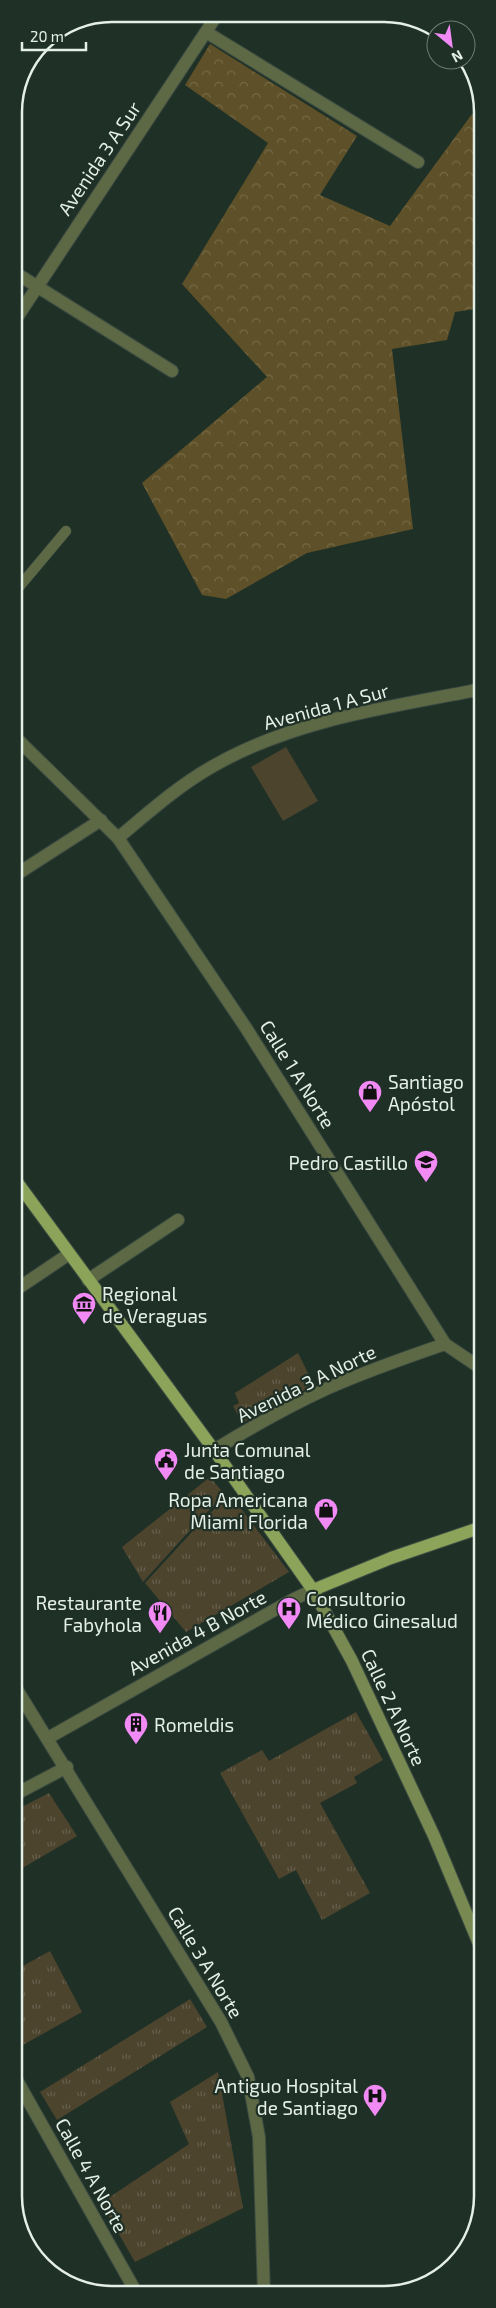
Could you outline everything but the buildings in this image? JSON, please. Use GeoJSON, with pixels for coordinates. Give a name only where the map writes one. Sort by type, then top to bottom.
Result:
{"type":"FeatureCollection","features":[{"type":"Feature","properties":{"kind":"main road","name":"Calle 2 A Norte"},"geometry":{"type":"LineString","coordinates":[[22,1190],[214,1450],[313,1590],[356,1670],[434,1836],[473,1930]]}},
{"type":"Feature","properties":{"kind":"main road","name":"Avenida 4 B Norte"},"geometry":{"type":"LineString","coordinates":[[313,1590],[391,1558],[473,1530]]}},
{"type":"Feature","properties":{"kind":"street","name":"Avenida 3 A Sur"},"geometry":{"type":"LineString","coordinates":[[23,308],[212,22]]}},
{"type":"Feature","properties":{"kind":"street"},"geometry":{"type":"LineString","coordinates":[[206,32],[418,162]]}},
{"type":"Feature","properties":{"kind":"street"},"geometry":{"type":"LineString","coordinates":[[23,277],[172,371]]}},
{"type":"Feature","properties":{"kind":"street","name":"Avenida 1 A Sur"},"geometry":{"type":"LineString","coordinates":[[118,838],[176,790],[215,765],[269,738],[363,713],[474,691]]}},
{"type":"Feature","properties":{"kind":"street","name":"Calle 1 A Norte"},"geometry":{"type":"LineString","coordinates":[[23,744],[118,838],[246,1028],[445,1344],[473,1363]]}},
{"type":"Feature","properties":{"kind":"street"},"geometry":{"type":"LineString","coordinates":[[23,870],[101,820]]}},
{"type":"Feature","properties":{"kind":"street"},"geometry":{"type":"LineString","coordinates":[[88,1280],[178,1220]]}},
{"type":"Feature","properties":{"kind":"street"},"geometry":{"type":"LineString","coordinates":[[22,1285],[69,1254]]}},
{"type":"Feature","properties":{"kind":"street","name":"Avenida 3 A Norte"},"geometry":{"type":"LineString","coordinates":[[214,1450],[269,1418],[326,1389],[384,1365],[445,1344]]}},
{"type":"Feature","properties":{"kind":"street","name":"Avenida 4 B Norte"},"geometry":{"type":"LineString","coordinates":[[48,1738],[292,1600],[313,1590]]}},
{"type":"Feature","properties":{"kind":"street","name":"Calle 3 A Norte"},"geometry":{"type":"LineString","coordinates":[[22,1698],[67,1767],[221,2022],[248,2077],[259,2137],[264,2286]]}},
{"type":"Feature","properties":{"kind":"street"},"geometry":{"type":"LineString","coordinates":[[22,1791],[67,1767]]}},
{"type":"Feature","properties":{"kind":"street","name":"Calle 4 A Norte"},"geometry":{"type":"LineString","coordinates":[[22,2091],[133,2286]]}},
{"type":"Feature","properties":{"kind":"lane"},"geometry":{"type":"LineString","coordinates":[[23,583],[66,531]]}},
{"type":"Feature","properties":{"kind":"green space"},"geometry":{"type":"Polygon","coordinates":[[[210,44],[357,136],[320,195],[390,226],[472,114],[474,114],[474,309],[455,312],[447,340],[392,349],[413,529],[307,553],[226,599],[202,595],[142,483],[267,377],[182,284],[268,143],[185,85],[210,44]]]}},
{"type":"Feature","properties":{"kind":"green space"},"geometry":{"type":"Polygon","coordinates":[[[286,747],[318,801],[283,821],[251,767],[286,747]]]}},
{"type":"Feature","properties":{"kind":"green space"},"geometry":{"type":"Polygon","coordinates":[[[298,1353],[314,1385],[242,1423],[233,1406],[239,1403],[235,1393],[298,1353]]]}},
{"type":"Feature","properties":{"kind":"green space"},"geometry":{"type":"Polygon","coordinates":[[[210,1477],[225,1495],[201,1518],[143,1582],[122,1547],[210,1477]]]}},
{"type":"Feature","properties":{"kind":"green space"},"geometry":{"type":"Polygon","coordinates":[[[230,1494],[289,1572],[186,1632],[145,1583],[203,1520],[230,1494]]]}},
{"type":"Feature","properties":{"kind":"green space"},"geometry":{"type":"Polygon","coordinates":[[[356,1712],[383,1760],[354,1777],[357,1783],[320,1803],[370,1893],[322,1920],[296,1870],[279,1879],[220,1773],[262,1750],[269,1761],[356,1712]]]}},
{"type":"Feature","properties":{"kind":"green space"},"geometry":{"type":"Polygon","coordinates":[[[49,1793],[77,1836],[22,1868],[22,1807],[49,1793]]]}},
{"type":"Feature","properties":{"kind":"green space"},"geometry":{"type":"Polygon","coordinates":[[[50,1951],[82,2012],[22,2045],[22,1966],[50,1951]]]}},
{"type":"Feature","properties":{"kind":"green space"},"geometry":{"type":"Polygon","coordinates":[[[190,1999],[207,2027],[57,2120],[40,2092],[190,1999]]]}},
{"type":"Feature","properties":{"kind":"green space"},"geometry":{"type":"Polygon","coordinates":[[[218,2072],[243,2208],[135,2262],[101,2203],[189,2144],[170,2102],[218,2072]]]}},
{"type":"Feature","properties":{"kind":"place","name":"Santiago Apóstol"},"geometry":{"type":"Point","coordinates":[370,1113]}},
{"type":"Feature","properties":{"kind":"place","name":"Pedro Castillo"},"geometry":{"type":"Point","coordinates":[426,1183]}},
{"type":"Feature","properties":{"kind":"place","name":"Regional de Veraguas"},"geometry":{"type":"Point","coordinates":[84,1325]}},
{"type":"Feature","properties":{"kind":"place","name":"Junta Comunal de Santiago"},"geometry":{"type":"Point","coordinates":[166,1481]}},
{"type":"Feature","properties":{"kind":"place","name":"Ropa Americana Miami Florida"},"geometry":{"type":"Point","coordinates":[326,1531]}},
{"type":"Feature","properties":{"kind":"place","name":"Consultorio Médico Ginesalud"},"geometry":{"type":"Point","coordinates":[289,1630]}},
{"type":"Feature","properties":{"kind":"place","name":"Restaurante Fabyhola"},"geometry":{"type":"Point","coordinates":[160,1634]}},
{"type":"Feature","properties":{"kind":"place","name":"Romeldis"},"geometry":{"type":"Point","coordinates":[136,1745]}},
{"type":"Feature","properties":{"kind":"place","name":"Antiguo Hospital de Santiago"},"geometry":{"type":"Point","coordinates":[375,2117]}}]}
